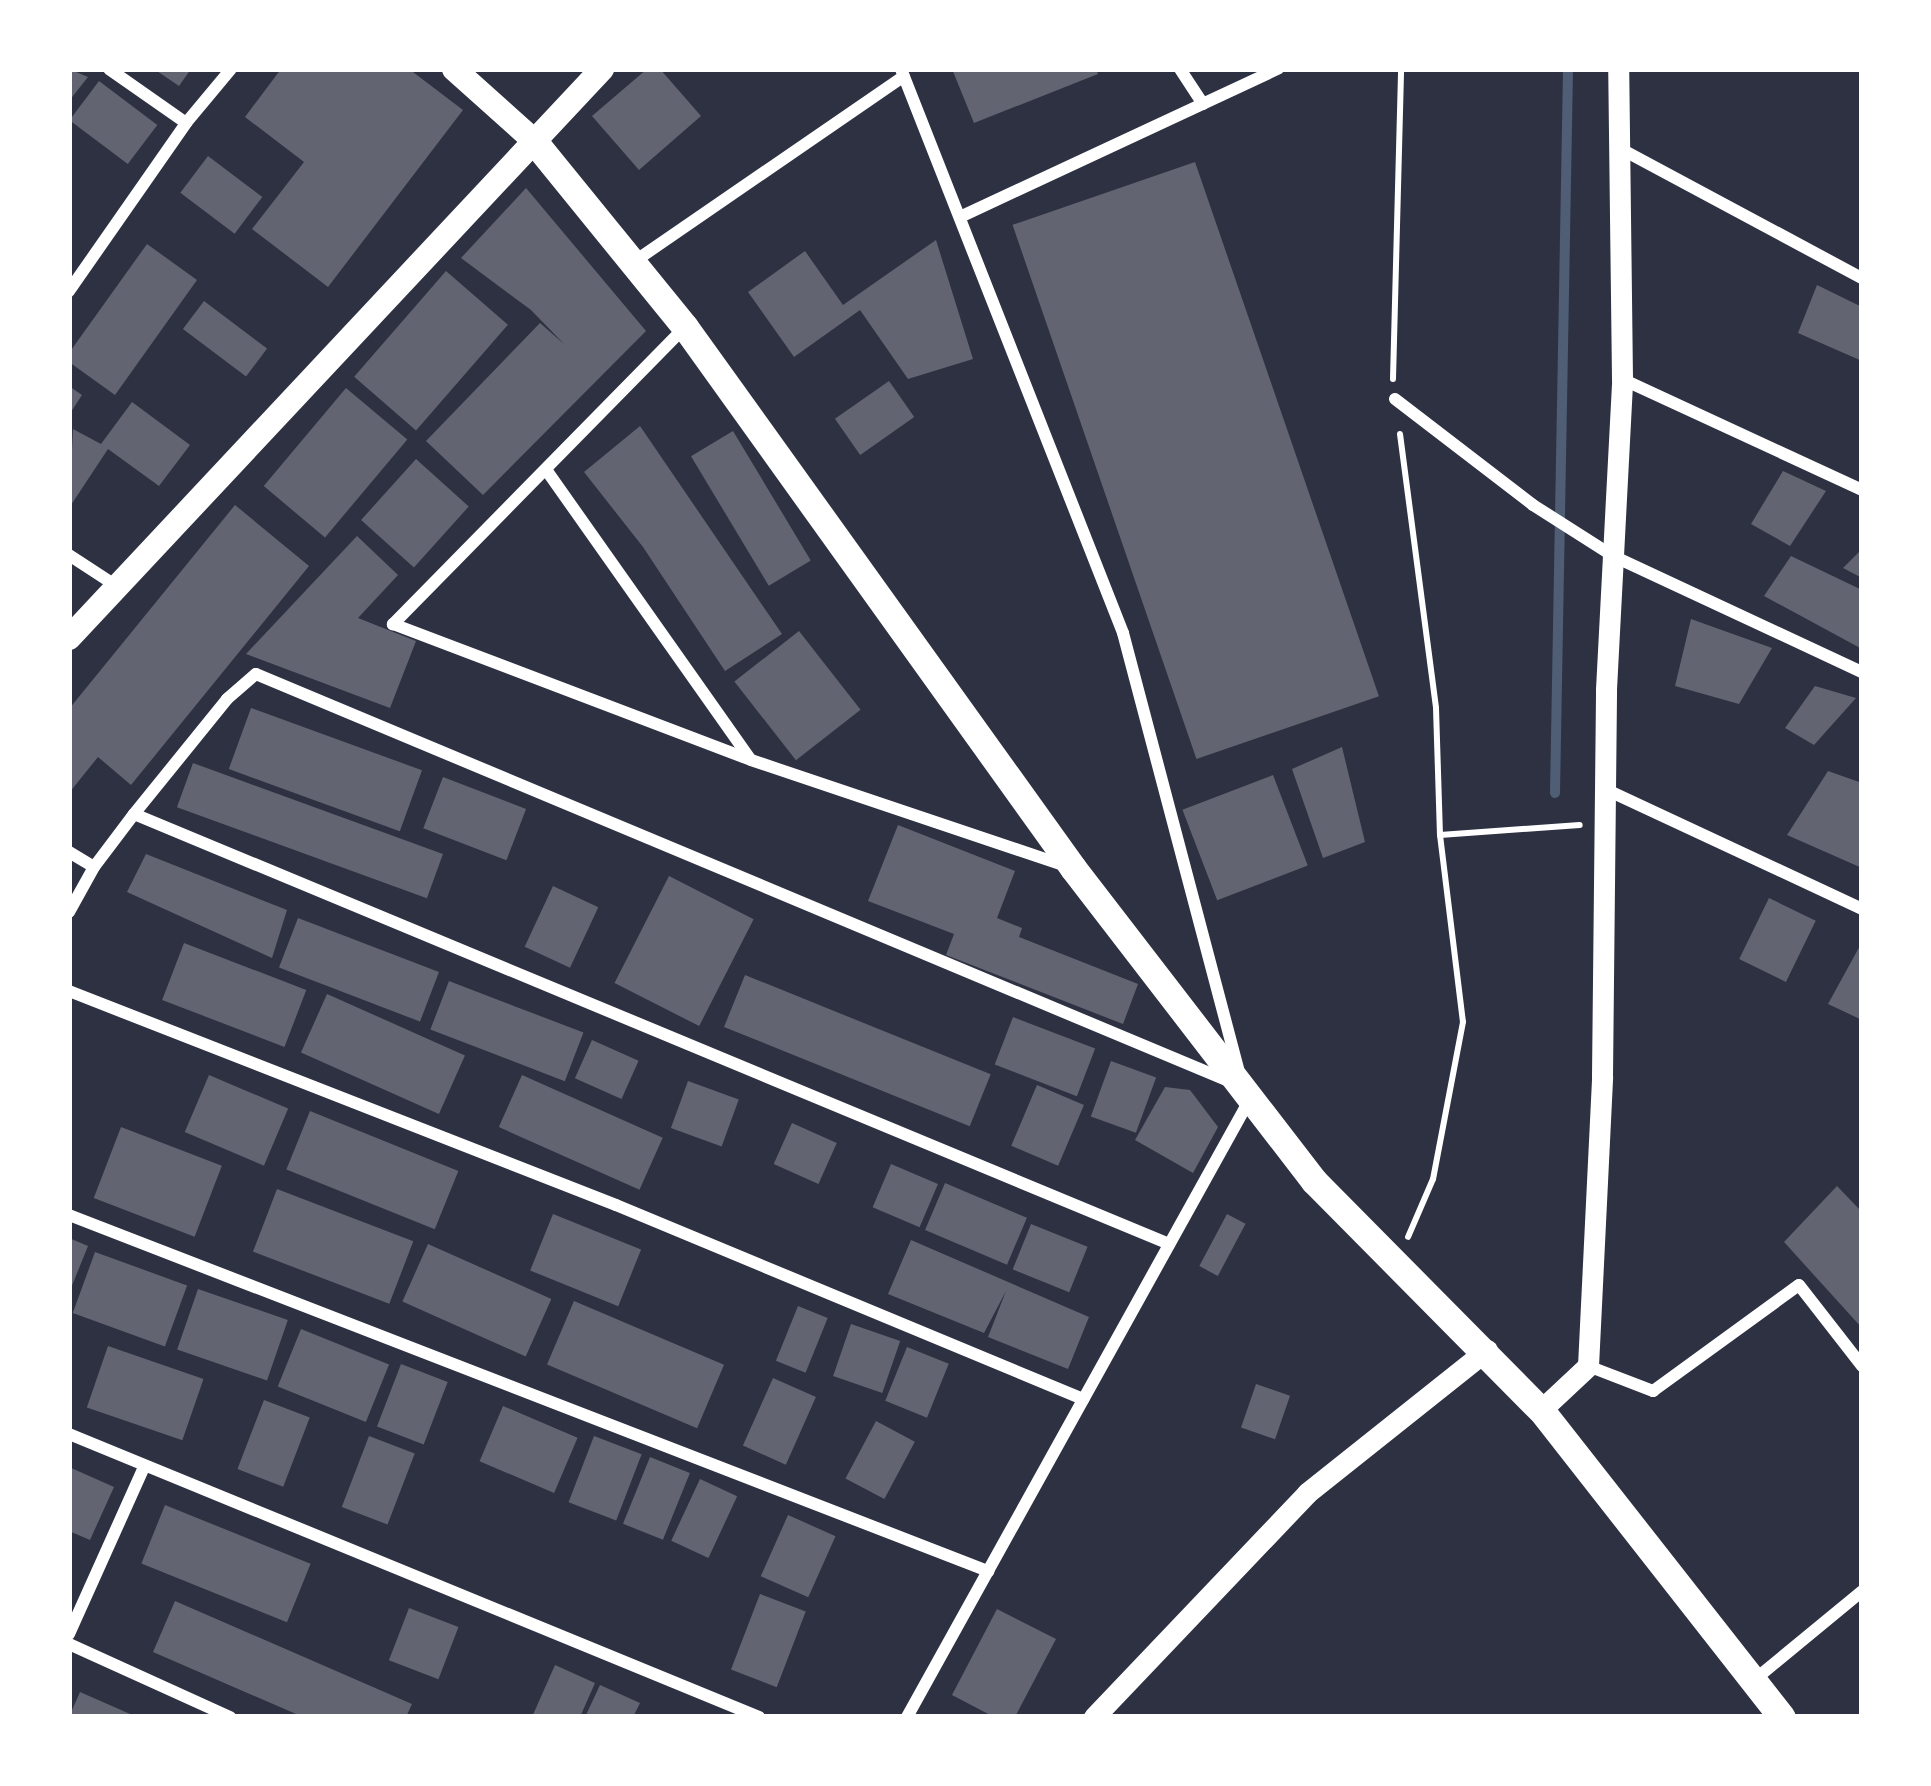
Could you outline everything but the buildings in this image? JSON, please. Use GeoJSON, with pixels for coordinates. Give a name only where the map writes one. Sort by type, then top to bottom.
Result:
{"type":"FeatureCollection","features":[{"type":"Feature","properties":{"kind":"main road"},"geometry":{"type":"LineString","coordinates":[[454,69],[533,140],[685,327],[1072,868],[1314,1181],[1487,1350],[1540,1410],[1782,1717]]}},
{"type":"Feature","properties":{"kind":"main road"},"geometry":{"type":"LineString","coordinates":[[69,638],[602,69]]}},
{"type":"Feature","properties":{"kind":"street"},"geometry":{"type":"LineString","coordinates":[[109,69],[186,123]]}},
{"type":"Feature","properties":{"kind":"street"},"geometry":{"type":"LineString","coordinates":[[69,291],[186,123],[231,69]]}},
{"type":"Feature","properties":{"kind":"street"},"geometry":{"type":"LineString","coordinates":[[1180,69],[1202,104]]}},
{"type":"Feature","properties":{"kind":"street"},"geometry":{"type":"LineString","coordinates":[[960,217],[1278,69]]}},
{"type":"Feature","properties":{"kind":"street"},"geometry":{"type":"LineString","coordinates":[[1540,1410],[1588,1366],[1622,379],[1618,69]]}},
{"type":"Feature","properties":{"kind":"street"},"geometry":{"type":"LineString","coordinates":[[634,262],[903,72],[1123,633],[1247,1093],[1169,1244],[907,1717]]}},
{"type":"Feature","properties":{"kind":"street"},"geometry":{"type":"LineString","coordinates":[[1621,149],[1859,271]]}},
{"type":"Feature","properties":{"kind":"street"},"geometry":{"type":"LineString","coordinates":[[685,327],[393,624],[751,760],[1072,868]]}},
{"type":"Feature","properties":{"kind":"street"},"geometry":{"type":"LineString","coordinates":[[1622,379],[1862,490]]}},
{"type":"Feature","properties":{"kind":"street"},"geometry":{"type":"LineString","coordinates":[[1395,399],[1533,505],[1613,556],[1862,672]]}},
{"type":"Feature","properties":{"kind":"street"},"geometry":{"type":"LineString","coordinates":[[547,471],[751,760]]}},
{"type":"Feature","properties":{"kind":"street"},"geometry":{"type":"LineString","coordinates":[[69,555],[118,587]]}},
{"type":"Feature","properties":{"kind":"street"},"geometry":{"type":"LineString","coordinates":[[69,912],[94,867],[134,814],[227,699],[256,674],[1247,1093]]}},
{"type":"Feature","properties":{"kind":"street"},"geometry":{"type":"LineString","coordinates":[[1607,790],[1862,909]]}},
{"type":"Feature","properties":{"kind":"street"},"geometry":{"type":"LineString","coordinates":[[134,814],[1169,1244]]}},
{"type":"Feature","properties":{"kind":"street"},"geometry":{"type":"LineString","coordinates":[[69,852],[94,867]]}},
{"type":"Feature","properties":{"kind":"street"},"geometry":{"type":"LineString","coordinates":[[69,992],[616,1205],[1083,1399]]}},
{"type":"Feature","properties":{"kind":"street"},"geometry":{"type":"LineString","coordinates":[[69,1215],[988,1571]]}},
{"type":"Feature","properties":{"kind":"street"},"geometry":{"type":"LineString","coordinates":[[1588,1366],[1653,1391],[1798,1285],[1862,1366]]}},
{"type":"Feature","properties":{"kind":"street"},"geometry":{"type":"LineString","coordinates":[[1094,1717],[1306,1493],[1487,1350]]}},
{"type":"Feature","properties":{"kind":"street"},"geometry":{"type":"LineString","coordinates":[[69,1434],[759,1717]]}},
{"type":"Feature","properties":{"kind":"street"},"geometry":{"type":"LineString","coordinates":[[69,1634],[144,1467]]}},
{"type":"Feature","properties":{"kind":"street"},"geometry":{"type":"LineString","coordinates":[[1753,1681],[1862,1591]]}},
{"type":"Feature","properties":{"kind":"street"},"geometry":{"type":"LineString","coordinates":[[69,1644],[230,1717]]}},
{"type":"Feature","properties":{"kind":"path"},"geometry":{"type":"LineString","coordinates":[[1396,1262],[1433,1179],[1463,1022],[1440,836],[1436,708],[1390,359],[1400,69]]}},
{"type":"Feature","properties":{"kind":"path"},"geometry":{"type":"LineString","coordinates":[[1440,836],[1607,823]]}},
{"type":"Feature","properties":{"kind":"waterway"},"geometry":{"type":"LineString","coordinates":[[1555,793],[1568,69]]}}]}
